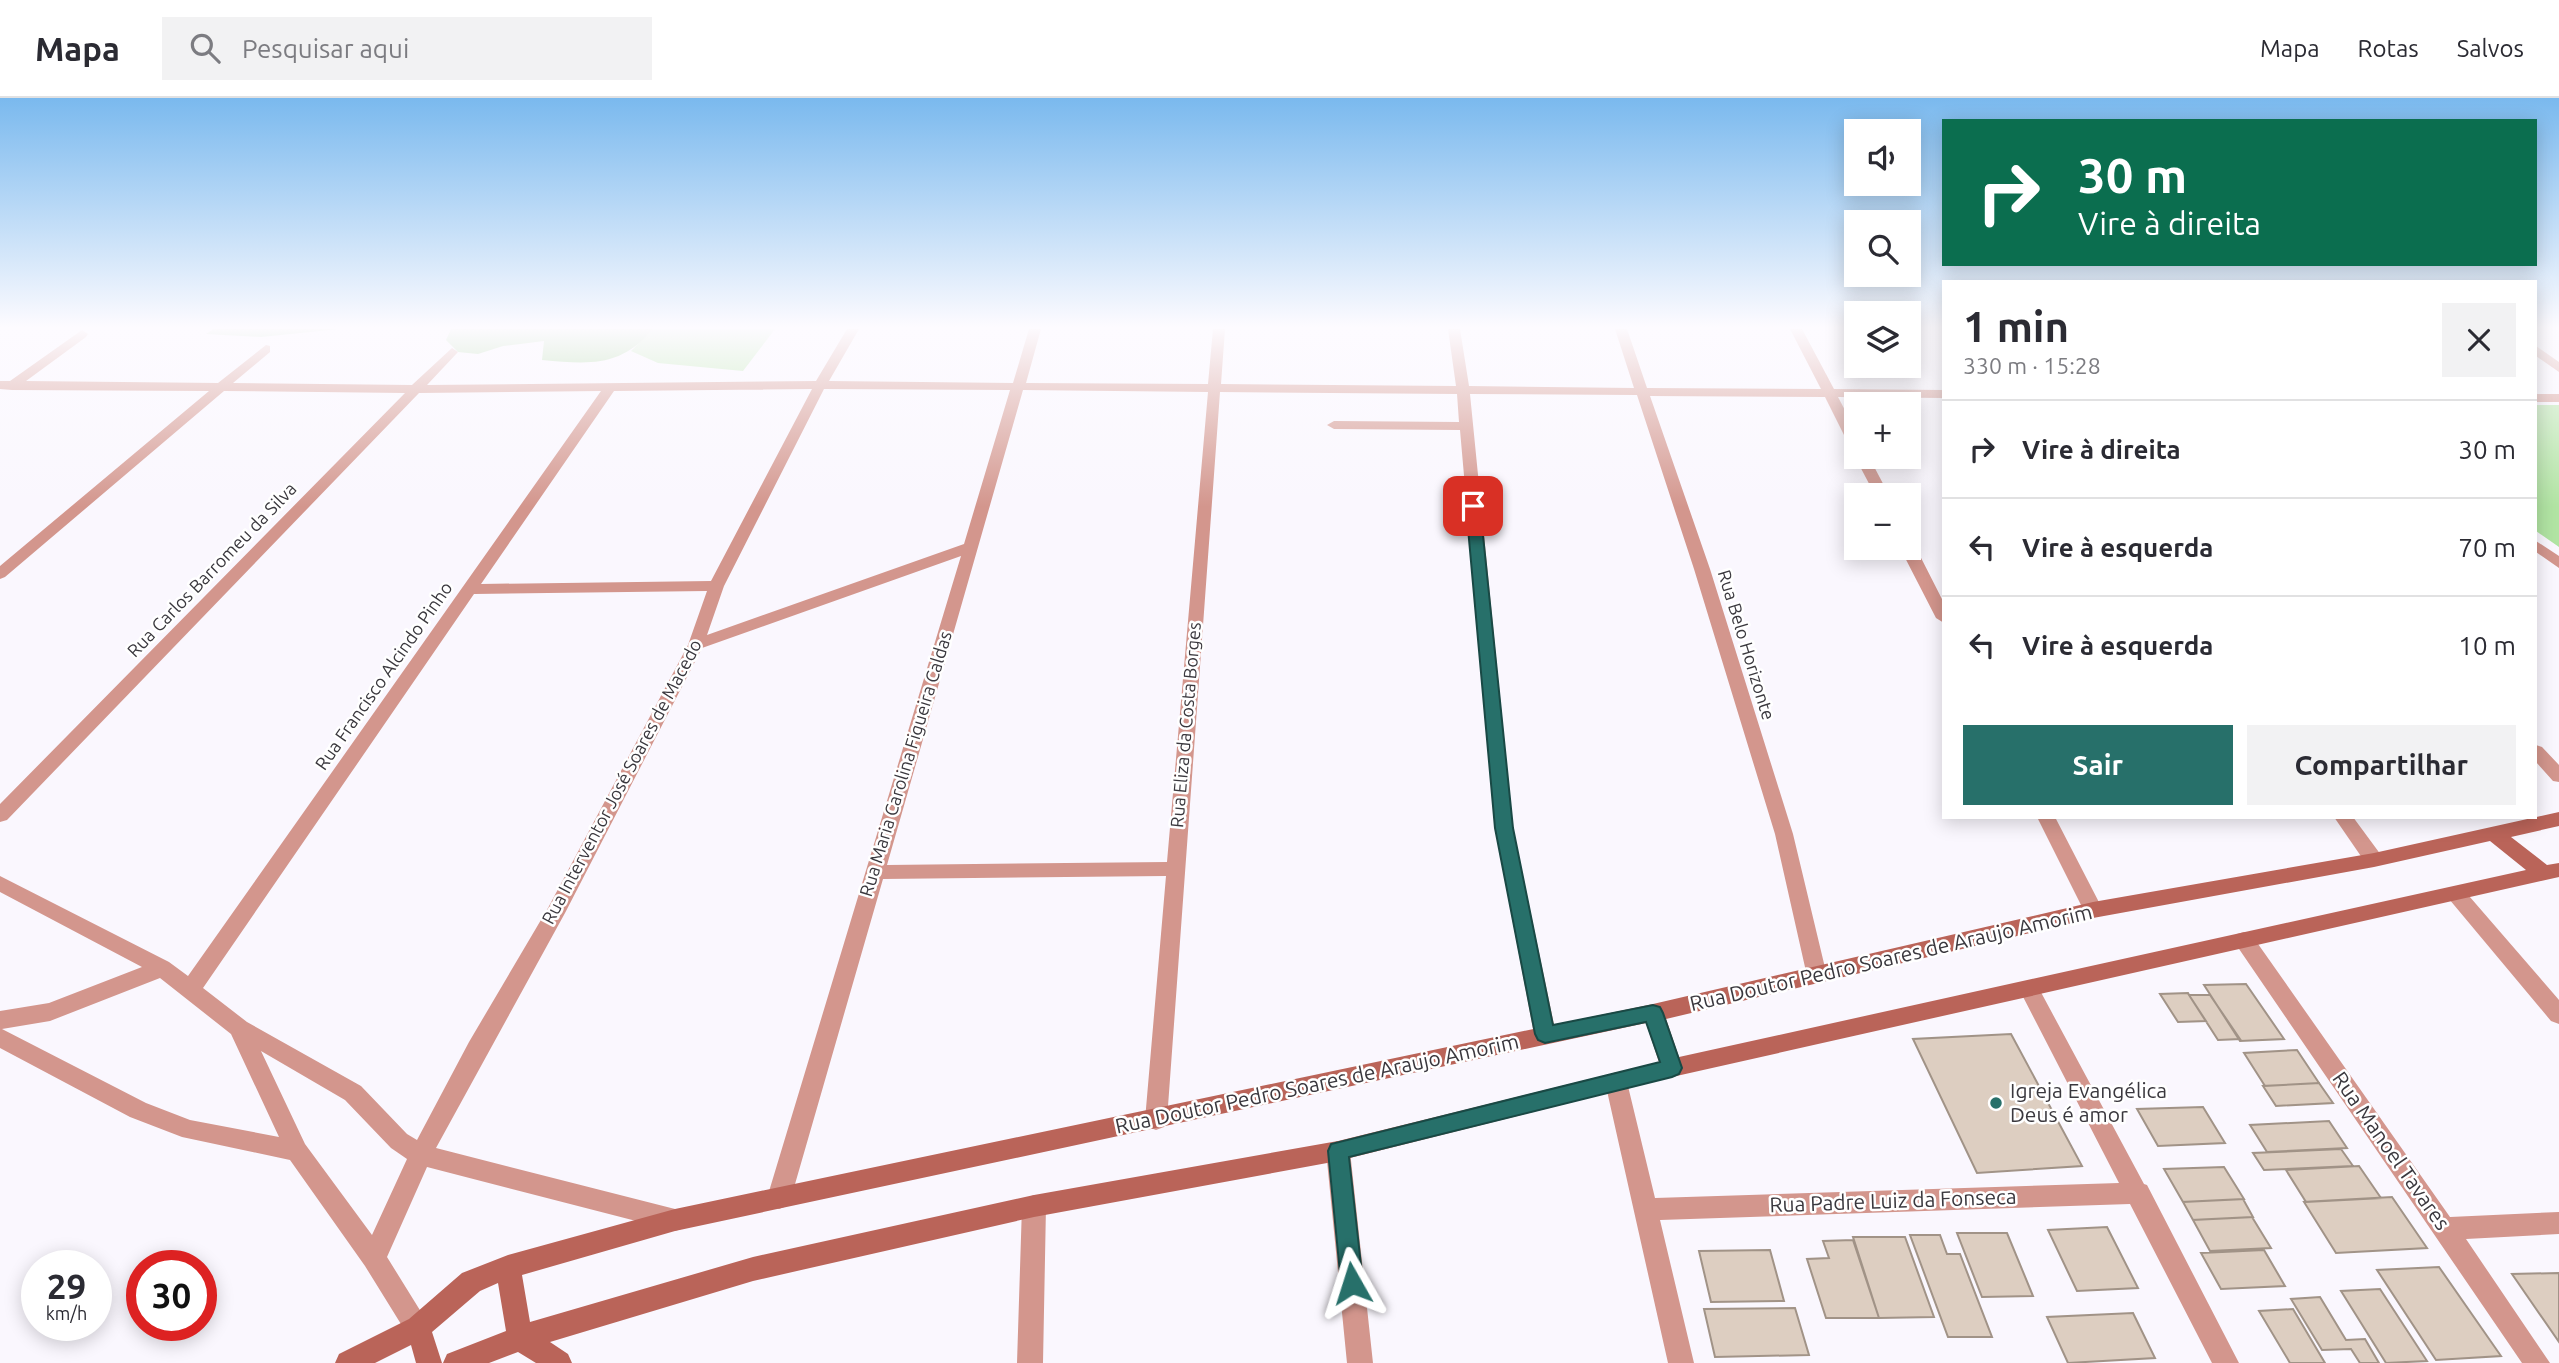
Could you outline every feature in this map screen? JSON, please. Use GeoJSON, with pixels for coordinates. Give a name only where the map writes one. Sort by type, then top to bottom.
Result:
{"type":"FeatureCollection","features":[{"type":"Feature","properties":{"kind":"street"},"geometry":{"type":"LineString","coordinates":[[0,574],[219,388]]}},
{"type":"Feature","properties":{"kind":"street"},"geometry":{"type":"LineString","coordinates":[[226,388],[510,388]]}},
{"type":"Feature","properties":{"kind":"street","name":"Rua Francisco Alcindo Pinho"},"geometry":{"type":"LineString","coordinates":[[191,988],[609,388]]}},
{"type":"Feature","properties":{"kind":"street","name":"Rua Interventor José Soares de Macedo"},"geometry":{"type":"LineString","coordinates":[[374,1258],[421,1155],[477,1049],[555,913],[696,645],[716,586],[818,388]]}},
{"type":"Feature","properties":{"kind":"street","name":"Rua Maria Carolina Figueira Caldas"},"geometry":{"type":"LineString","coordinates":[[779,1198],[1016,388]]}},
{"type":"Feature","properties":{"kind":"street","name":"Rua Eliza da Costa Borges"},"geometry":{"type":"LineString","coordinates":[[1156,1120],[1213,388]]}},
{"type":"Feature","properties":{"kind":"street"},"geometry":{"type":"LineString","coordinates":[[1278,388],[1942,394]]}},
{"type":"Feature","properties":{"kind":"street","name":"Rua Belo Horizonte"},"geometry":{"type":"LineString","coordinates":[[1641,388],[1784,834],[1816,976]]}},
{"type":"Feature","properties":{"kind":"street"},"geometry":{"type":"LineString","coordinates":[[1826,388],[1844,422]]}},
{"type":"Feature","properties":{"kind":"street","name":"Rua Carlos Barromeu da Silva"},"geometry":{"type":"LineString","coordinates":[[0,815],[416,389]]}},
{"type":"Feature","properties":{"kind":"street"},"geometry":{"type":"LineString","coordinates":[[1463,391],[1504,828],[1545,1034]]}},
{"type":"Feature","properties":{"kind":"street"},"geometry":{"type":"LineString","coordinates":[[2537,398],[2559,398]]}},
{"type":"Feature","properties":{"kind":"street"},"geometry":{"type":"LineString","coordinates":[[1334,425],[1465,426]]}},
{"type":"Feature","properties":{"kind":"street"},"geometry":{"type":"LineString","coordinates":[[2537,546],[2559,563]]}},
{"type":"Feature","properties":{"kind":"street"},"geometry":{"type":"LineString","coordinates":[[696,645],[971,547]]}},
{"type":"Feature","properties":{"kind":"street"},"geometry":{"type":"LineString","coordinates":[[1914,560],[1942,614]]}},
{"type":"Feature","properties":{"kind":"street"},"geometry":{"type":"LineString","coordinates":[[471,589],[716,586]]}},
{"type":"Feature","properties":{"kind":"street"},"geometry":{"type":"LineString","coordinates":[[2537,752],[2559,776]]}},
{"type":"Feature","properties":{"kind":"street"},"geometry":{"type":"LineString","coordinates":[[2047,819],[2093,910]]}},
{"type":"Feature","properties":{"kind":"street"},"geometry":{"type":"LineString","coordinates":[[2344,819],[2374,860]]}},
{"type":"Feature","properties":{"kind":"street","name":"Rua Doutor Pedro Soares de Araujo Amorim"},"geometry":{"type":"LineString","coordinates":[[360,1359],[418,1328],[471,1282],[508,1267],[675,1220],[1653,1013],[2093,910],[2374,860],[2559,819]]}},
{"type":"Feature","properties":{"kind":"street"},"geometry":{"type":"LineString","coordinates":[[2493,833],[2551,871]]}},
{"type":"Feature","properties":{"kind":"street"},"geometry":{"type":"LineString","coordinates":[[874,872],[1175,869]]}},
{"type":"Feature","properties":{"kind":"street"},"geometry":{"type":"LineString","coordinates":[[456,1363],[520,1338],[753,1269],[1034,1206],[1338,1151],[1672,1068],[2551,871]]}},
{"type":"Feature","properties":{"kind":"street"},"geometry":{"type":"LineString","coordinates":[[0,883],[162,968],[239,1028],[353,1093],[399,1141],[421,1155],[675,1220]]}},
{"type":"Feature","properties":{"kind":"street"},"geometry":{"type":"LineString","coordinates":[[2456,894],[2559,1015]]}},
{"type":"Feature","properties":{"kind":"street","name":"Rua Manoel Tavares"},"geometry":{"type":"LineString","coordinates":[[2244,940],[2537,1363]]}},
{"type":"Feature","properties":{"kind":"street"},"geometry":{"type":"LineString","coordinates":[[0,1020],[50,1012],[162,968]]}},
{"type":"Feature","properties":{"kind":"street"},"geometry":{"type":"LineString","coordinates":[[2029,989],[2139,1193],[2226,1363]]}},
{"type":"Feature","properties":{"kind":"street"},"geometry":{"type":"LineString","coordinates":[[1653,1013],[1672,1068]]}},
{"type":"Feature","properties":{"kind":"street"},"geometry":{"type":"LineString","coordinates":[[239,1028],[297,1151],[374,1258],[418,1328],[429,1363]]}},
{"type":"Feature","properties":{"kind":"street"},"geometry":{"type":"LineString","coordinates":[[0,1038],[138,1111],[190,1130],[297,1151]]}},
{"type":"Feature","properties":{"kind":"street"},"geometry":{"type":"LineString","coordinates":[[1616,1082],[1681,1363]]}},
{"type":"Feature","properties":{"kind":"street"},"geometry":{"type":"LineString","coordinates":[[1338,1151],[1360,1363]]}},
{"type":"Feature","properties":{"kind":"street","name":"Rua Padre Luiz da Fonseca"},"geometry":{"type":"LineString","coordinates":[[1646,1209],[2139,1193]]}},
{"type":"Feature","properties":{"kind":"street"},"geometry":{"type":"LineString","coordinates":[[1030,1363],[1034,1206]]}},
{"type":"Feature","properties":{"kind":"street"},"geometry":{"type":"LineString","coordinates":[[2445,1229],[2559,1223]]}},
{"type":"Feature","properties":{"kind":"street"},"geometry":{"type":"LineString","coordinates":[[508,1267],[520,1338],[559,1363]]}},
{"type":"Feature","properties":{"kind":"green space"},"geometry":{"type":"Polygon","coordinates":[[[2537,405],[2559,405],[2559,547],[2537,532],[2537,405]]]}},
{"type":"Feature","properties":{"kind":"building"},"geometry":{"type":"Polygon","coordinates":[[[2246,984],[2284,1039],[2240,1041],[2204,985],[2246,984]]]}},
{"type":"Feature","properties":{"kind":"building"},"geometry":{"type":"Polygon","coordinates":[[[2188,993],[2206,1021],[2178,1022],[2160,994],[2188,993]]]}},
{"type":"Feature","properties":{"kind":"building"},"geometry":{"type":"Polygon","coordinates":[[[2189,995],[2210,995],[2240,1039],[2218,1040],[2189,995]]]}},
{"type":"Feature","properties":{"kind":"building","name":"Igreja Evangélica Deus é amor"},"geometry":{"type":"Polygon","coordinates":[[[2011,1034],[2082,1166],[1977,1173],[1913,1039],[2011,1034]]]}},
{"type":"Feature","properties":{"kind":"building"},"geometry":{"type":"Polygon","coordinates":[[[2297,1050],[2319,1083],[2265,1086],[2244,1053],[2297,1050]]]}},
{"type":"Feature","properties":{"kind":"building"},"geometry":{"type":"Polygon","coordinates":[[[2319,1083],[2333,1103],[2276,1106],[2263,1086],[2319,1083]]]}},
{"type":"Feature","properties":{"kind":"building"},"geometry":{"type":"Polygon","coordinates":[[[2203,1107],[2225,1143],[2158,1146],[2137,1109],[2203,1107]]]}},
{"type":"Feature","properties":{"kind":"building"},"geometry":{"type":"Polygon","coordinates":[[[2329,1121],[2347,1148],[2267,1152],[2250,1125],[2329,1121]]]}},
{"type":"Feature","properties":{"kind":"building"},"geometry":{"type":"Polygon","coordinates":[[[2341,1149],[2353,1166],[2264,1170],[2253,1153],[2341,1149]]]}},
{"type":"Feature","properties":{"kind":"building"},"geometry":{"type":"Polygon","coordinates":[[[2359,1166],[2381,1198],[2306,1202],[2286,1170],[2359,1166]]]}},
{"type":"Feature","properties":{"kind":"building"},"geometry":{"type":"Polygon","coordinates":[[[2224,1167],[2244,1199],[2183,1202],[2164,1169],[2224,1167]]]}},
{"type":"Feature","properties":{"kind":"building"},"geometry":{"type":"Polygon","coordinates":[[[2392,1197],[2427,1248],[2336,1253],[2304,1202],[2392,1197]]]}},
{"type":"Feature","properties":{"kind":"building"},"geometry":{"type":"Polygon","coordinates":[[[2243,1199],[2253,1217],[2193,1220],[2183,1202],[2243,1199]]]}},
{"type":"Feature","properties":{"kind":"building"},"geometry":{"type":"Polygon","coordinates":[[[2252,1217],[2271,1248],[2210,1251],[2193,1220],[2252,1217]]]}},
{"type":"Feature","properties":{"kind":"building"},"geometry":{"type":"Polygon","coordinates":[[[2107,1227],[2138,1288],[2077,1291],[2048,1230],[2107,1227]]]}},
{"type":"Feature","properties":{"kind":"building"},"geometry":{"type":"Polygon","coordinates":[[[1957,1233],[2007,1233],[2033,1296],[1982,1297],[1957,1233]]]}},
{"type":"Feature","properties":{"kind":"building"},"geometry":{"type":"Polygon","coordinates":[[[1910,1235],[1940,1235],[1947,1254],[1960,1254],[1992,1337],[1948,1337],[1910,1235]]]}},
{"type":"Feature","properties":{"kind":"building"},"geometry":{"type":"Polygon","coordinates":[[[1853,1237],[1905,1237],[1934,1317],[1879,1318],[1853,1237]]]}},
{"type":"Feature","properties":{"kind":"building"},"geometry":{"type":"Polygon","coordinates":[[[1853,1240],[1879,1318],[1826,1318],[1807,1259],[1829,1258],[1823,1241],[1853,1240]]]}},
{"type":"Feature","properties":{"kind":"building"},"geometry":{"type":"Polygon","coordinates":[[[1770,1250],[1784,1301],[1711,1302],[1699,1251],[1770,1250]]]}},
{"type":"Feature","properties":{"kind":"building"},"geometry":{"type":"Polygon","coordinates":[[[2264,1250],[2285,1286],[2221,1289],[2201,1253],[2264,1250]]]}},
{"type":"Feature","properties":{"kind":"building"},"geometry":{"type":"Polygon","coordinates":[[[2439,1267],[2501,1356],[2436,1360],[2377,1270],[2439,1267]]]}},
{"type":"Feature","properties":{"kind":"building"},"geometry":{"type":"Polygon","coordinates":[[[2559,1273],[2559,1342],[2512,1274],[2559,1273]]]}},
{"type":"Feature","properties":{"kind":"building"},"geometry":{"type":"Polygon","coordinates":[[[2380,1289],[2427,1361],[2386,1363],[2341,1291],[2380,1289]]]}},
{"type":"Feature","properties":{"kind":"building"},"geometry":{"type":"Polygon","coordinates":[[[2320,1297],[2346,1340],[2365,1339],[2379,1363],[2360,1363],[2351,1349],[2322,1350],[2291,1299],[2320,1297]]]}},
{"type":"Feature","properties":{"kind":"building"},"geometry":{"type":"Polygon","coordinates":[[[1795,1308],[1809,1355],[1715,1357],[1704,1309],[1795,1308]]]}},
{"type":"Feature","properties":{"kind":"building"},"geometry":{"type":"Polygon","coordinates":[[[2293,1309],[2325,1363],[2290,1363],[2259,1311],[2293,1309]]]}},
{"type":"Feature","properties":{"kind":"building"},"geometry":{"type":"Polygon","coordinates":[[[2133,1313],[2155,1358],[2068,1363],[2047,1317],[2133,1313]]]}},
{"type":"Feature","properties":{"kind":"place","name":"Igreja Evangélica Deus é amor"},"geometry":{"type":"Point","coordinates":[1996,1103]}},
{"type":"Feature","properties":{"kind":"route"},"geometry":{"type":"LineString","coordinates":[[1352,1283],[1338,1151],[1672,1068],[1653,1013],[1545,1034],[1504,828],[1473,506]]}}]}
